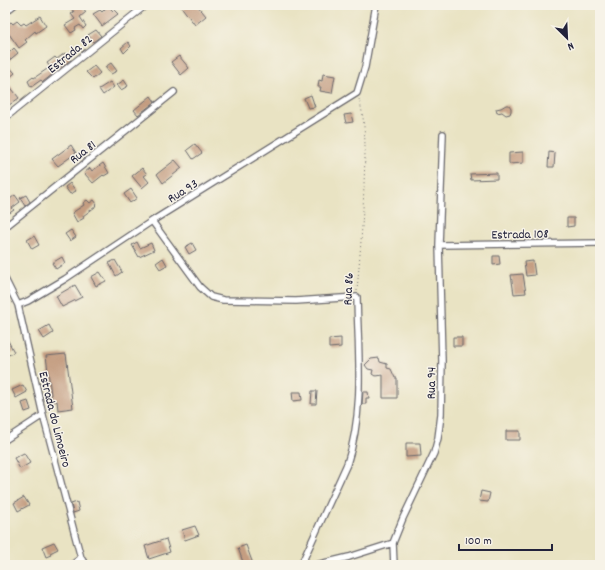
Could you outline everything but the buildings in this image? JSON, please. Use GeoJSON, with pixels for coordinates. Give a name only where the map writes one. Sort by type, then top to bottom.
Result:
{"type":"FeatureCollection","features":[{"type":"Feature","properties":{"kind":"street"},"geometry":{"type":"LineString","coordinates":[[5,12],[14,5]]}},
{"type":"Feature","properties":{"kind":"street","name":"Estrada 82"},"geometry":{"type":"LineString","coordinates":[[5,118],[146,5]]}},
{"type":"Feature","properties":{"kind":"street"},"geometry":{"type":"LineString","coordinates":[[357,93],[365,67],[376,5]]}},
{"type":"Feature","properties":{"kind":"street","name":"Rua 81"},"geometry":{"type":"LineString","coordinates":[[5,227],[174,92]]}},
{"type":"Feature","properties":{"kind":"street","name":"Rua 93"},"geometry":{"type":"LineString","coordinates":[[18,305],[28,301],[65,279],[152,221],[357,93]]}},
{"type":"Feature","properties":{"kind":"street","name":"Rua 94"},"geometry":{"type":"LineString","coordinates":[[393,543],[403,518],[434,453],[438,438],[442,361],[439,245],[443,134]]}},
{"type":"Feature","properties":{"kind":"street"},"geometry":{"type":"LineString","coordinates":[[152,221],[200,287],[211,297],[223,300],[296,301],[357,297]]}},
{"type":"Feature","properties":{"kind":"street","name":"Estrada 108"},"geometry":{"type":"LineString","coordinates":[[439,245],[600,243]]}},
{"type":"Feature","properties":{"kind":"street","name":"Estrada do Limoeiro"},"geometry":{"type":"LineString","coordinates":[[5,279],[18,305],[43,415],[81,558],[86,565]]}},
{"type":"Feature","properties":{"kind":"street","name":"Rua 86"},"geometry":{"type":"LineString","coordinates":[[300,565],[347,464],[352,449],[359,404],[357,297]]}},
{"type":"Feature","properties":{"kind":"street"},"geometry":{"type":"LineString","coordinates":[[5,440],[43,415]]}},
{"type":"Feature","properties":{"kind":"street"},"geometry":{"type":"LineString","coordinates":[[316,565],[393,543],[394,565]]}},
{"type":"Feature","properties":{"kind":"street"},"geometry":{"type":"LineString","coordinates":[[72,565],[81,558]]}},
{"type":"Feature","properties":{"kind":"path","name":"Rua 86"},"geometry":{"type":"LineString","coordinates":[[357,93],[362,112],[365,138],[363,226],[357,297]]}}]}
